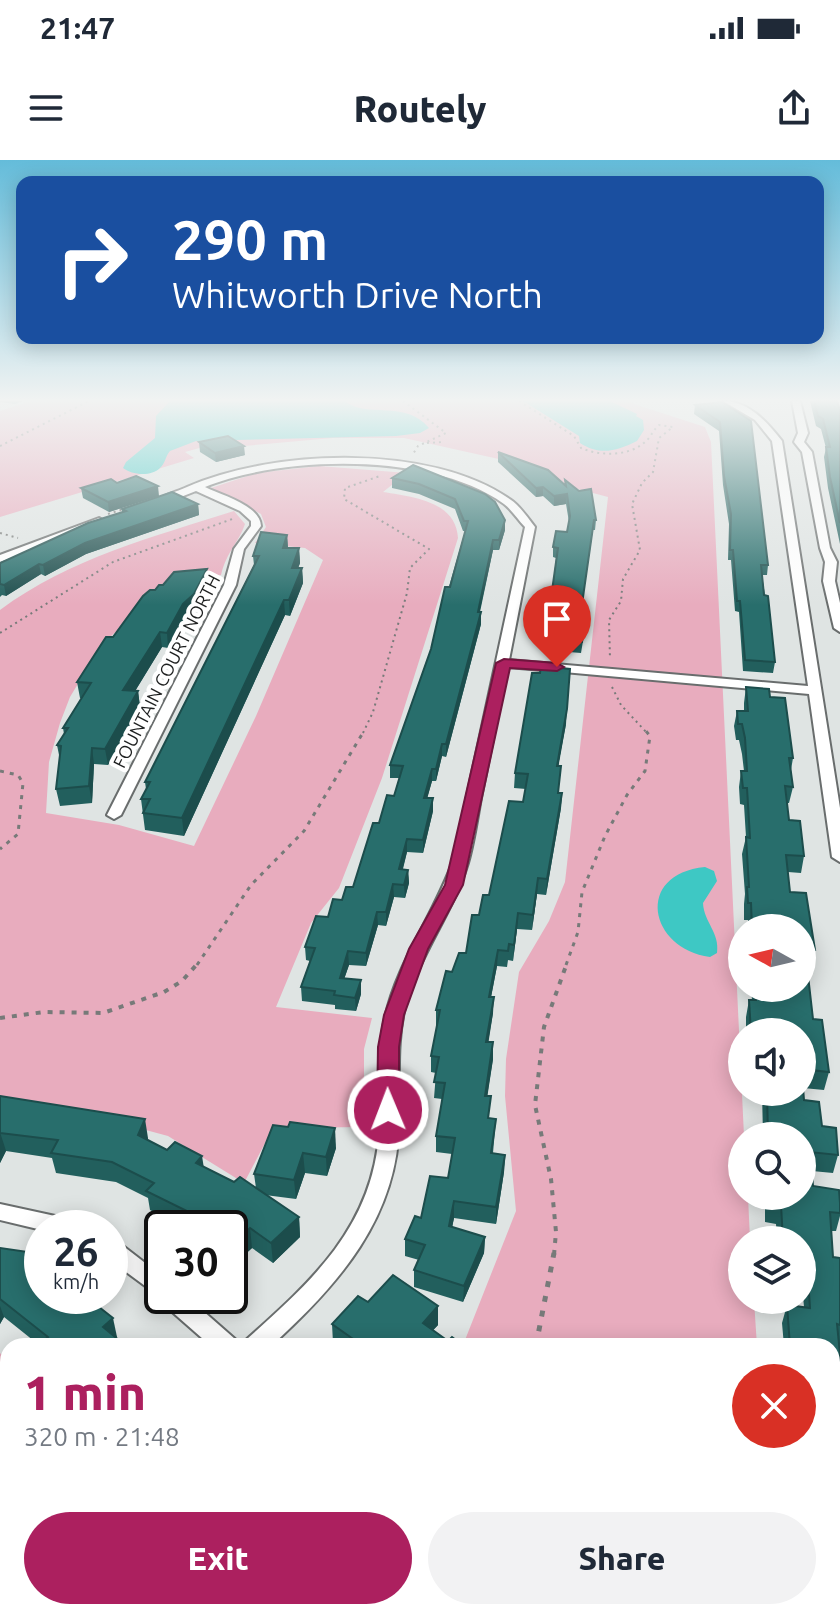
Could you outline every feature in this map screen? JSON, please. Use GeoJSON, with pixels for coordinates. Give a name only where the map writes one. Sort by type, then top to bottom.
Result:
{"type":"FeatureCollection","features":[{"type":"Feature","properties":{"kind":"street"},"geometry":{"type":"LineString","coordinates":[[145,507],[249,469]]}},
{"type":"Feature","properties":{"kind":"street"},"geometry":{"type":"LineString","coordinates":[[264,1338],[321,1287],[345,1256],[371,1215],[384,1177],[390,1136],[387,1085],[394,1015],[419,949],[454,885],[530,537],[526,520],[518,508],[487,487],[446,475],[410,469]]}},
{"type":"Feature","properties":{"kind":"street"},"geometry":{"type":"LineString","coordinates":[[781,469],[840,857]]}},
{"type":"Feature","properties":{"kind":"street"},"geometry":{"type":"LineString","coordinates":[[813,469],[825,548],[818,555],[830,569],[835,616],[840,628]]}},
{"type":"Feature","properties":{"kind":"street","name":"FOUNTAIN COURT NORTH"},"geometry":{"type":"LineString","coordinates":[[114,815],[230,585],[239,549],[256,526],[256,520],[244,509],[196,487]]}},
{"type":"Feature","properties":{"kind":"street"},"geometry":{"type":"LineString","coordinates":[[0,559],[108,518]]}},
{"type":"Feature","properties":{"kind":"street"},"geometry":{"type":"LineString","coordinates":[[504,663],[815,691]]}},
{"type":"Feature","properties":{"kind":"street"},"geometry":{"type":"LineString","coordinates":[[0,1212],[24,1218]]}},
{"type":"Feature","properties":{"kind":"street"},"geometry":{"type":"LineString","coordinates":[[128,1262],[144,1275]]}},
{"type":"Feature","properties":{"kind":"street"},"geometry":{"type":"LineString","coordinates":[[191,1314],[218,1338]]}},
{"type":"Feature","properties":{"kind":"path"},"geometry":{"type":"LineString","coordinates":[[0,1018],[44,1012],[103,1013],[164,992],[182,981],[196,966],[251,885],[304,831],[332,780],[365,732],[407,593],[410,568],[429,549],[344,499],[345,488],[392,469]]}},
{"type":"Feature","properties":{"kind":"path"},"geometry":{"type":"LineString","coordinates":[[539,1338],[556,1232],[551,1179],[535,1105],[544,1027],[578,932],[582,892],[605,836],[627,795],[645,771],[651,742],[650,736],[621,705],[612,690],[607,635],[609,620],[621,601],[623,579],[640,550],[632,504],[642,483],[654,469]]}},
{"type":"Feature","properties":{"kind":"path"},"geometry":{"type":"LineString","coordinates":[[0,633],[113,562],[230,523],[235,519],[230,513]]}},
{"type":"Feature","properties":{"kind":"path"},"geometry":{"type":"LineString","coordinates":[[0,533],[19,538]]}},
{"type":"Feature","properties":{"kind":"path"},"geometry":{"type":"LineString","coordinates":[[0,771],[15,773],[23,783],[18,834],[0,849]]}},
{"type":"Feature","properties":{"kind":"shaded area"},"geometry":{"type":"Polygon","coordinates":[[[0,469],[158,469],[0,517],[0,469]]]}},
{"type":"Feature","properties":{"kind":"shaded area"},"geometry":{"type":"Polygon","coordinates":[[[292,469],[358,469],[407,473],[383,492],[419,499],[441,509],[450,516],[458,538],[382,778],[339,888],[311,923],[276,1007],[372,1018],[364,1049],[364,1127],[273,1128],[244,1183],[168,1136],[79,1112],[0,1100],[0,610],[55,576],[143,540],[234,511],[245,524],[221,575],[170,584],[102,644],[70,697],[49,762],[46,813],[119,825],[194,846],[256,716],[323,560],[305,548],[255,543],[266,527],[261,514],[211,488],[257,473],[292,469]]]}},
{"type":"Feature","properties":{"kind":"shaded area"},"geometry":{"type":"Polygon","coordinates":[[[529,469],[712,469],[733,914],[728,914],[728,1002],[738,1002],[738,1018],[728,1018],[728,1106],[743,1106],[743,1122],[728,1122],[728,1210],[749,1210],[749,1226],[728,1226],[728,1314],[755,1314],[756,1338],[466,1338],[516,1211],[505,1096],[506,1059],[519,972],[549,921],[565,882],[608,497],[578,489],[529,469]]]}},
{"type":"Feature","properties":{"kind":"water"},"geometry":{"type":"Polygon","coordinates":[[[125,469],[158,469],[147,474],[125,469]]]}},
{"type":"Feature","properties":{"kind":"water"},"geometry":{"type":"Polygon","coordinates":[[[705,867],[714,871],[717,881],[703,903],[717,946],[717,953],[710,957],[689,951],[674,941],[663,927],[658,912],[659,896],[667,883],[682,873],[705,867]]]}},
{"type":"Feature","properties":{"kind":"building"},"geometry":{"type":"Polygon","coordinates":[[[406,469],[423,469],[485,494],[495,502],[505,520],[499,540],[493,540],[478,612],[481,612],[446,744],[442,744],[424,798],[433,798],[423,840],[407,839],[399,869],[408,870],[404,885],[393,884],[386,912],[377,912],[366,953],[348,951],[340,978],[361,980],[355,998],[334,995],[335,991],[301,987],[315,948],[305,947],[316,916],[328,917],[333,899],[342,900],[346,887],[353,887],[373,823],[379,823],[387,795],[394,796],[403,766],[390,765],[431,649],[445,587],[450,587],[468,521],[464,521],[455,499],[419,484],[392,478],[406,469]]]}},
{"type":"Feature","properties":{"kind":"building"},"geometry":{"type":"Polygon","coordinates":[[[516,469],[545,469],[566,486],[565,480],[579,491],[591,489],[596,520],[580,618],[586,618],[582,642],[557,640],[559,632],[545,631],[549,611],[542,610],[545,590],[552,591],[558,548],[553,547],[556,531],[567,532],[570,516],[567,494],[554,496],[543,487],[536,488],[516,469]]]}},
{"type":"Feature","properties":{"kind":"building"},"geometry":{"type":"Polygon","coordinates":[[[723,469],[757,469],[768,565],[761,565],[764,595],[768,596],[775,662],[745,660],[740,601],[737,601],[733,550],[730,550],[731,514],[723,469]]]}},
{"type":"Feature","properties":{"kind":"building"},"geometry":{"type":"Polygon","coordinates":[[[829,469],[840,469],[840,523],[829,469]]]}},
{"type":"Feature","properties":{"kind":"building"},"geometry":{"type":"Polygon","coordinates":[[[136,476],[158,486],[108,502],[81,488],[111,479],[117,483],[136,476]]]}},
{"type":"Feature","properties":{"kind":"building"},"geometry":{"type":"Polygon","coordinates":[[[172,492],[198,504],[85,543],[43,565],[39,564],[4,585],[0,584],[0,563],[88,523],[172,492]]]}},
{"type":"Feature","properties":{"kind":"building"},"geometry":{"type":"Polygon","coordinates":[[[261,532],[287,535],[283,548],[299,548],[292,568],[302,568],[289,600],[284,600],[182,818],[143,813],[150,799],[141,799],[150,782],[145,782],[259,556],[253,556],[261,532]]]}},
{"type":"Feature","properties":{"kind":"building"},"geometry":{"type":"Polygon","coordinates":[[[207,569],[167,633],[160,632],[123,690],[138,691],[105,749],[92,748],[89,786],[56,789],[61,746],[57,745],[68,728],[63,728],[91,683],[77,682],[106,637],[113,637],[143,596],[163,585],[174,572],[207,569]]]}},
{"type":"Feature","properties":{"kind":"building"},"geometry":{"type":"Polygon","coordinates":[[[541,666],[570,669],[557,766],[561,766],[558,793],[562,793],[547,879],[538,878],[533,915],[518,913],[514,945],[509,944],[508,951],[498,950],[489,997],[494,997],[486,1042],[493,1042],[485,1096],[491,1096],[488,1118],[496,1119],[491,1153],[505,1155],[496,1207],[454,1201],[449,1226],[485,1237],[464,1286],[414,1270],[425,1245],[405,1239],[415,1216],[421,1218],[430,1176],[448,1178],[455,1138],[436,1136],[445,1083],[434,1082],[439,1057],[431,1056],[440,1010],[436,1010],[446,971],[452,972],[459,953],[466,953],[472,915],[479,915],[483,895],[489,895],[509,801],[523,802],[528,774],[515,773],[532,673],[540,673],[541,666]]]}},
{"type":"Feature","properties":{"kind":"building"},"geometry":{"type":"Polygon","coordinates":[[[746,687],[769,689],[770,697],[785,698],[793,758],[789,758],[793,787],[785,786],[789,820],[800,821],[804,856],[786,855],[790,892],[806,893],[809,914],[751,914],[751,903],[748,903],[746,837],[750,838],[747,788],[743,788],[741,771],[747,771],[745,738],[742,724],[738,724],[737,711],[748,711],[746,687]]]}},
{"type":"Feature","properties":{"kind":"building"},"geometry":{"type":"Polygon","coordinates":[[[749,1002],[811,1002],[813,1018],[750,1018],[749,1002]]]}},
{"type":"Feature","properties":{"kind":"building"},"geometry":{"type":"Polygon","coordinates":[[[816,1019],[822,1020],[829,1072],[816,1071],[816,1019]]]}},
{"type":"Feature","properties":{"kind":"building"},"geometry":{"type":"Polygon","coordinates":[[[0,1096],[145,1119],[138,1135],[167,1150],[175,1142],[202,1156],[196,1163],[234,1182],[240,1177],[299,1217],[271,1243],[250,1228],[248,1230],[248,1210],[185,1210],[146,1191],[154,1183],[112,1162],[51,1153],[58,1140],[0,1133],[0,1096]]]}},
{"type":"Feature","properties":{"kind":"building"},"geometry":{"type":"Polygon","coordinates":[[[816,1102],[819,1102],[822,1126],[836,1128],[838,1155],[816,1153],[816,1122],[768,1122],[767,1106],[816,1106],[816,1102]]]}},
{"type":"Feature","properties":{"kind":"building"},"geometry":{"type":"Polygon","coordinates":[[[290,1122],[335,1128],[326,1157],[303,1153],[294,1180],[254,1174],[273,1125],[288,1127],[290,1122]]]}},
{"type":"Feature","properties":{"kind":"building"},"geometry":{"type":"Polygon","coordinates":[[[816,1186],[839,1190],[840,1213],[830,1212],[833,1257],[840,1258],[838,1338],[789,1338],[788,1314],[816,1314],[816,1226],[782,1226],[781,1210],[816,1210],[816,1186]]]}},
{"type":"Feature","properties":{"kind":"building"},"geometry":{"type":"Polygon","coordinates":[[[0,1248],[24,1251],[24,1314],[108,1314],[113,1318],[103,1327],[116,1338],[48,1337],[0,1299],[0,1248]]]}},
{"type":"Feature","properties":{"kind":"building"},"geometry":{"type":"Polygon","coordinates":[[[393,1275],[438,1306],[423,1323],[444,1338],[352,1338],[332,1324],[358,1296],[368,1302],[393,1275]]]}},
{"type":"Feature","properties":{"kind":"route"},"geometry":{"type":"LineString","coordinates":[[388,1110],[389,1047],[394,1015],[419,949],[454,885],[504,663],[557,667]]}}]}
